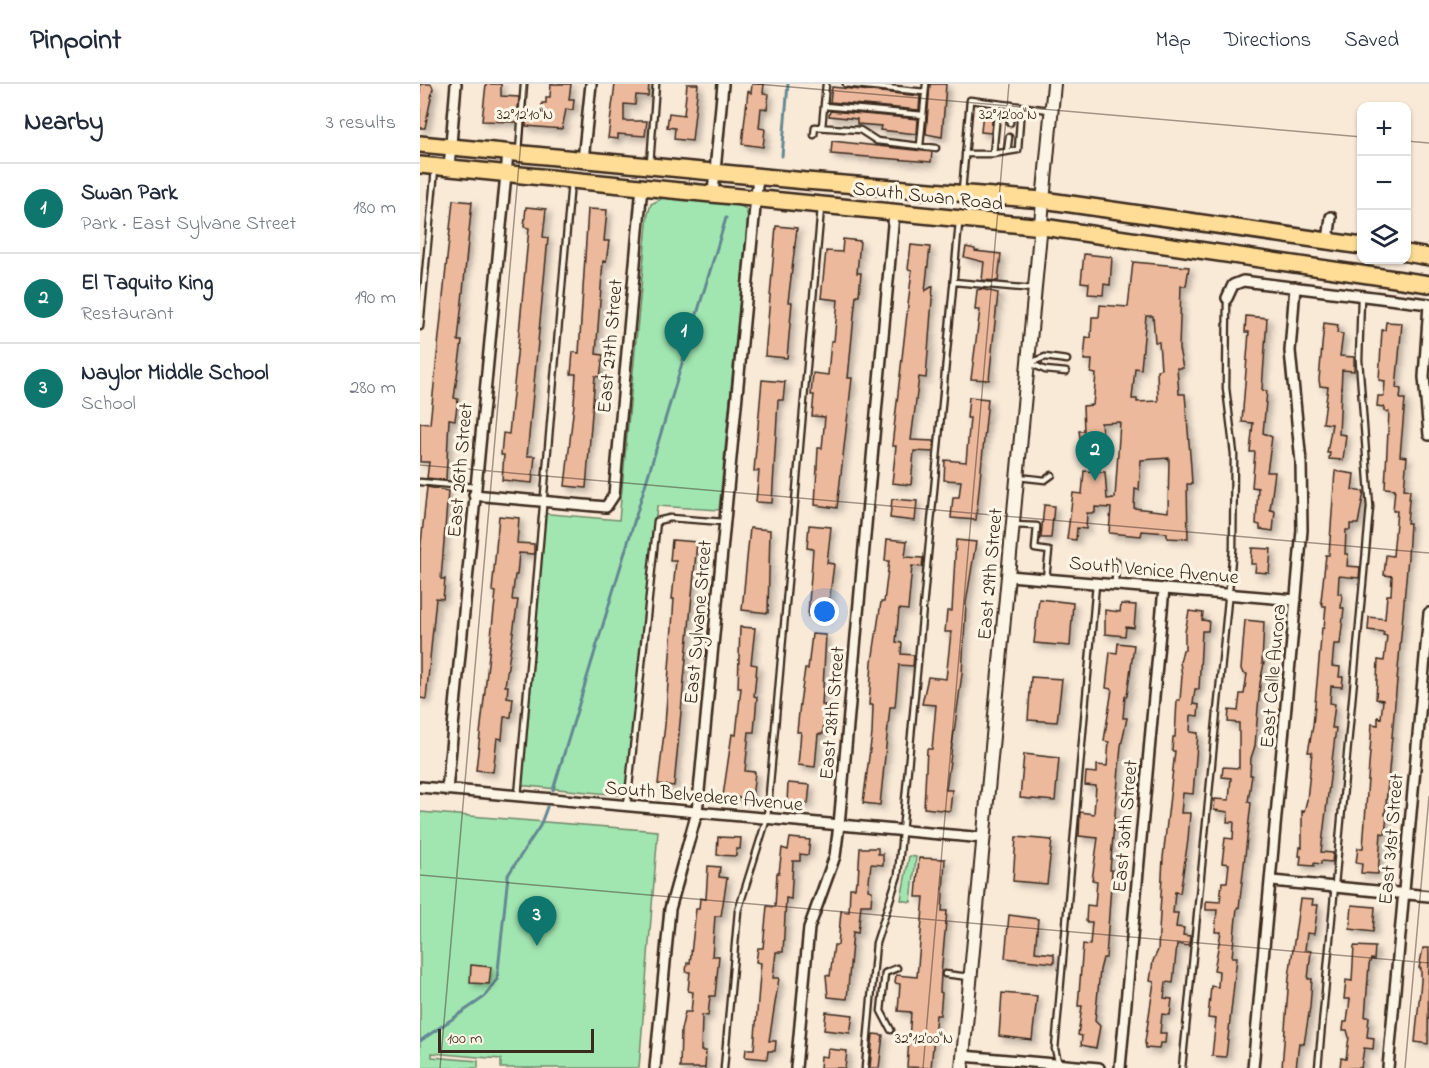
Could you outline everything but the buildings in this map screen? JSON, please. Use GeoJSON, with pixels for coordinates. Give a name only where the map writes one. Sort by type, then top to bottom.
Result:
{"type":"FeatureCollection","features":[{"type":"Feature","properties":{"kind":"main road","name":"South Swan Road"},"geometry":{"type":"LineString","coordinates":[[420,144],[650,167],[1043,200],[1357,245]]}},
{"type":"Feature","properties":{"kind":"main road","name":"South Swan Road"},"geometry":{"type":"LineString","coordinates":[[435,166],[506,175],[755,196],[894,214],[1043,227],[1429,284]]}},
{"type":"Feature","properties":{"kind":"main road"},"geometry":{"type":"LineString","coordinates":[[1411,254],[1429,257]]}},
{"type":"Feature","properties":{"kind":"street"},"geometry":{"type":"LineString","coordinates":[[435,166],[450,147],[456,84]]}},
{"type":"Feature","properties":{"kind":"street"},"geometry":{"type":"LineString","coordinates":[[583,160],[591,84]]}},
{"type":"Feature","properties":{"kind":"street"},"geometry":{"type":"LineString","coordinates":[[713,193],[723,84]]}},
{"type":"Feature","properties":{"kind":"street","name":"East 29th Street"},"geometry":{"type":"LineString","coordinates":[[962,1062],[1043,227],[1043,200],[1054,84]]}},
{"type":"Feature","properties":{"kind":"street","name":"East 26th Street"},"geometry":{"type":"LineString","coordinates":[[447,790],[506,175],[513,154]]}},
{"type":"Feature","properties":{"kind":"street","name":"East Sylvane Street"},"geometry":{"type":"LineString","coordinates":[[655,1068],[670,909],[697,812],[758,176]]}},
{"type":"Feature","properties":{"kind":"street","name":"East 27th Street"},"geometry":{"type":"LineString","coordinates":[[543,501],[606,507],[614,495],[642,186]]}},
{"type":"Feature","properties":{"kind":"street","name":"East 28th Street"},"geometry":{"type":"LineString","coordinates":[[796,1068],[809,928],[835,856],[839,825],[894,214]]}},
{"type":"Feature","properties":{"kind":"street"},"geometry":{"type":"LineString","coordinates":[[1328,241],[1331,217]]}},
{"type":"Feature","properties":{"kind":"street"},"geometry":{"type":"LineString","coordinates":[[1227,298],[1233,285],[1244,281],[1429,304],[1424,377],[1429,435]]}},
{"type":"Feature","properties":{"kind":"street","name":"East Calle Aurora"},"geometry":{"type":"LineString","coordinates":[[1253,1068],[1272,881],[1303,509],[1291,370],[1295,287]]}},
{"type":"Feature","properties":{"kind":"street"},"geometry":{"type":"LineString","coordinates":[[475,491],[543,501]]}},
{"type":"Feature","properties":{"kind":"street","name":"South Venice Avenue"},"geometry":{"type":"LineString","coordinates":[[1008,576],[1097,581],[1296,600]]}},
{"type":"Feature","properties":{"kind":"street","name":"East 30th Street"},"geometry":{"type":"LineString","coordinates":[[1120,1068],[1164,588]]}},
{"type":"Feature","properties":{"kind":"street","name":"East 31st Street"},"geometry":{"type":"LineString","coordinates":[[1389,1068],[1429,613]]}},
{"type":"Feature","properties":{"kind":"street","name":"South Belvedere Avenue"},"geometry":{"type":"LineString","coordinates":[[420,787],[984,838]]}},
{"type":"Feature","properties":{"kind":"street"},"geometry":{"type":"LineString","coordinates":[[1272,881],[1429,896]]}},
{"type":"Feature","properties":{"kind":"street"},"geometry":{"type":"LineString","coordinates":[[962,1062],[1099,1068]]}},
{"type":"Feature","properties":{"kind":"lane"},"geometry":{"type":"LineString","coordinates":[[513,154],[524,84]]}},
{"type":"Feature","properties":{"kind":"lane"},"geometry":{"type":"LineString","coordinates":[[650,167],[656,84]]}},
{"type":"Feature","properties":{"kind":"lane"},"geometry":{"type":"LineString","coordinates":[[822,127],[826,84]]}},
{"type":"Feature","properties":{"kind":"lane"},"geometry":{"type":"LineString","coordinates":[[846,84],[925,92]]}},
{"type":"Feature","properties":{"kind":"lane"},"geometry":{"type":"LineString","coordinates":[[920,146],[926,84]]}},
{"type":"Feature","properties":{"kind":"lane"},"geometry":{"type":"LineString","coordinates":[[962,194],[970,100],[1052,110]]}},
{"type":"Feature","properties":{"kind":"lane"},"geometry":{"type":"LineString","coordinates":[[993,154],[998,104]]}},
{"type":"Feature","properties":{"kind":"lane"},"geometry":{"type":"LineString","coordinates":[[1010,123],[1011,105]]}},
{"type":"Feature","properties":{"kind":"lane"},"geometry":{"type":"LineString","coordinates":[[824,106],[923,115]]}},
{"type":"Feature","properties":{"kind":"lane"},"geometry":{"type":"LineString","coordinates":[[965,153],[993,154],[1018,150],[1021,106]]}},
{"type":"Feature","properties":{"kind":"lane"},"geometry":{"type":"LineString","coordinates":[[814,135],[816,127],[861,130],[877,141],[936,148]]}},
{"type":"Feature","properties":{"kind":"lane"},"geometry":{"type":"LineString","coordinates":[[1007,152],[1009,137]]}},
{"type":"Feature","properties":{"kind":"lane"},"geometry":{"type":"LineString","coordinates":[[420,327],[435,166]]}},
{"type":"Feature","properties":{"kind":"lane"},"geometry":{"type":"LineString","coordinates":[[519,796],[571,180]]}},
{"type":"Feature","properties":{"kind":"lane"},"geometry":{"type":"LineString","coordinates":[[724,1068],[738,911],[767,818],[821,205]]}},
{"type":"Feature","properties":{"kind":"lane"},"geometry":{"type":"LineString","coordinates":[[865,1068],[876,943],[898,875],[959,220]]}},
{"type":"Feature","properties":{"kind":"lane"},"geometry":{"type":"LineString","coordinates":[[954,282],[1036,290]]}},
{"type":"Feature","properties":{"kind":"lane"},"geometry":{"type":"LineString","coordinates":[[1318,1068],[1370,507],[1359,379],[1361,295]]}},
{"type":"Feature","properties":{"kind":"lane"},"geometry":{"type":"LineString","coordinates":[[1182,1068],[1233,549],[1234,454],[1226,388],[1227,298]]}},
{"type":"Feature","properties":{"kind":"lane"},"geometry":{"type":"LineString","coordinates":[[1030,363],[1044,357],[1067,360]]}},
{"type":"Feature","properties":{"kind":"lane"},"geometry":{"type":"LineString","coordinates":[[1030,363],[1045,370],[1066,372]]}},
{"type":"Feature","properties":{"kind":"lane"},"geometry":{"type":"LineString","coordinates":[[1018,477],[1046,480],[1052,475]]}},
{"type":"Feature","properties":{"kind":"lane"},"geometry":{"type":"LineString","coordinates":[[420,482],[475,491]]}},
{"type":"Feature","properties":{"kind":"lane"},"geometry":{"type":"LineString","coordinates":[[627,806],[657,521],[670,518],[724,522]]}},
{"type":"Feature","properties":{"kind":"lane"},"geometry":{"type":"LineString","coordinates":[[1013,525],[1037,526],[1035,549],[1049,551],[1046,578]]}},
{"type":"Feature","properties":{"kind":"lane"},"geometry":{"type":"LineString","coordinates":[[1115,583],[1116,561]]}},
{"type":"Feature","properties":{"kind":"lane"},"geometry":{"type":"LineString","coordinates":[[1059,1065],[1055,1049],[1097,581]]}},
{"type":"Feature","properties":{"kind":"lane"},"geometry":{"type":"LineString","coordinates":[[891,1030],[881,1011],[885,973],[897,968]]}},
{"type":"Feature","properties":{"kind":"lane"},"geometry":{"type":"LineString","coordinates":[[945,974],[970,977]]}},
{"type":"Feature","properties":{"kind":"green space"},"geometry":{"type":"Polygon","coordinates":[[[663,198],[737,204],[746,209],[748,218],[719,510],[657,506],[629,796],[517,785],[539,513],[619,520],[648,214],[651,204],[663,198]]]}},
{"type":"Feature","properties":{"kind":"green space"},"geometry":{"type":"Polygon","coordinates":[[[420,812],[658,831],[639,1068],[501,1068],[501,1059],[432,1053],[432,1057],[478,1061],[478,1068],[420,1068],[420,812]]]}},
{"type":"Feature","properties":{"kind":"green space"},"geometry":{"type":"Polygon","coordinates":[[[909,856],[916,857],[911,902],[901,900],[909,856]]]}},
{"type":"Feature","properties":{"kind":"waterway"},"geometry":{"type":"LineString","coordinates":[[782,156],[788,84]]}},
{"type":"Feature","properties":{"kind":"waterway"},"geometry":{"type":"LineString","coordinates":[[553,790],[726,218]]}},
{"type":"Feature","properties":{"kind":"waterway"},"geometry":{"type":"LineString","coordinates":[[420,1041],[483,998],[497,980],[508,875],[540,826],[547,807]]}},
{"type":"Feature","properties":{"kind":"place","name":"Swan Park"},"geometry":{"type":"Point","coordinates":[684,362]}},
{"type":"Feature","properties":{"kind":"place","name":"El Taquito King"},"geometry":{"type":"Point","coordinates":[1095,481]}},
{"type":"Feature","properties":{"kind":"place","name":"Naylor Middle School"},"geometry":{"type":"Point","coordinates":[537,946]}}]}
